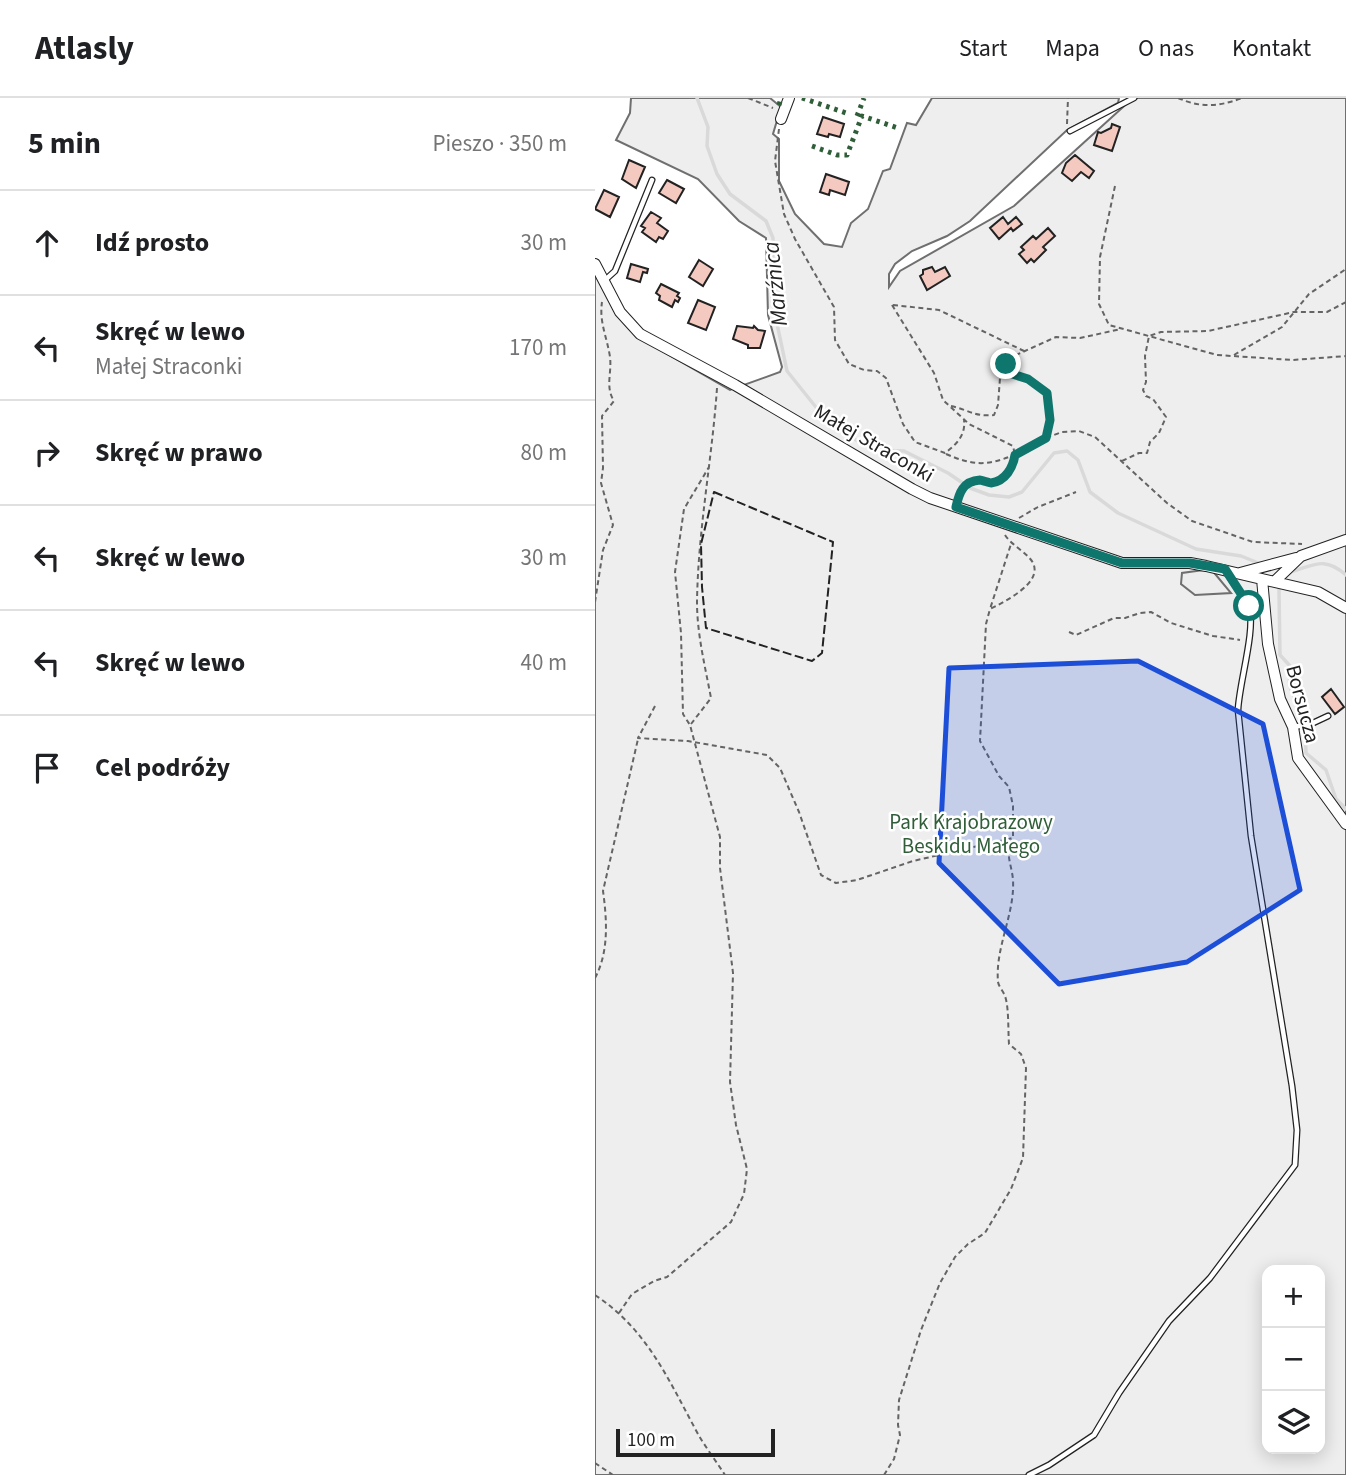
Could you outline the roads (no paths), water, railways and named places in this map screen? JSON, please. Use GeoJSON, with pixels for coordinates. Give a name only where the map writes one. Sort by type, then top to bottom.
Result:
{"type":"FeatureCollection","features":[{"type":"Feature","properties":{"kind":"street"},"geometry":{"type":"LineString","coordinates":[[782,115],[789,98]]}},
{"type":"Feature","properties":{"kind":"street","name":"Małej Straconki"},"geometry":{"type":"LineString","coordinates":[[595,264],[620,312],[640,334],[912,489],[956,507],[1122,563],[1190,563],[1262,579],[1276,578],[1318,592],[1346,608]]}},
{"type":"Feature","properties":{"kind":"street"},"geometry":{"type":"LineString","coordinates":[[1276,578],[1298,560],[1346,540]]}},
{"type":"Feature","properties":{"kind":"street"},"geometry":{"type":"LineString","coordinates":[[1240,573],[1298,560]]}},
{"type":"Feature","properties":{"kind":"street","name":"Borsucza"},"geometry":{"type":"LineString","coordinates":[[1262,579],[1268,643],[1280,699],[1293,727],[1298,758],[1346,824]]}},
{"type":"Feature","properties":{"kind":"lane"},"geometry":{"type":"LineString","coordinates":[[1070,131],[1135,98]]}},
{"type":"Feature","properties":{"kind":"lane"},"geometry":{"type":"LineString","coordinates":[[603,281],[615,271],[652,180]]}},
{"type":"Feature","properties":{"kind":"lane"},"geometry":{"type":"LineString","coordinates":[[1029,1475],[1094,1435],[1119,1393],[1169,1321],[1210,1278],[1295,1165],[1297,1130],[1292,1086],[1251,836],[1238,710],[1239,690],[1252,624],[1249,606],[1225,569]]}},
{"type":"Feature","properties":{"kind":"lane"},"geometry":{"type":"LineString","coordinates":[[1293,727],[1313,723],[1328,716]]}},
{"type":"Feature","properties":{"kind":"waterway","name":"Marźnica"},"geometry":{"type":"LineString","coordinates":[[697,98],[708,127],[707,146],[717,174],[730,194],[766,221],[773,238],[772,300],[787,371],[831,426],[874,450],[904,451],[948,473],[970,488],[989,495],[1009,497],[1022,492],[1054,453],[1067,451],[1078,460],[1090,492],[1118,513],[1196,549],[1241,556],[1261,564]]}},
{"type":"Feature","properties":{"kind":"waterway","name":"Marźnica"},"geometry":{"type":"LineString","coordinates":[[1287,573],[1311,565],[1325,564],[1346,575]]}},
{"type":"Feature","properties":{"kind":"waterway"},"geometry":{"type":"LineString","coordinates":[[1281,584],[1280,655],[1291,667],[1289,684],[1302,718]]}},
{"type":"Feature","properties":{"kind":"waterway"},"geometry":{"type":"LineString","coordinates":[[1305,731],[1306,753],[1326,770],[1336,799],[1346,809]]}},
{"type":"Feature","properties":{"kind":"park label","name":"Park Krajobrazowy Beskidu Małego"},"geometry":{"type":"Point","coordinates":[971,834]}}]}
